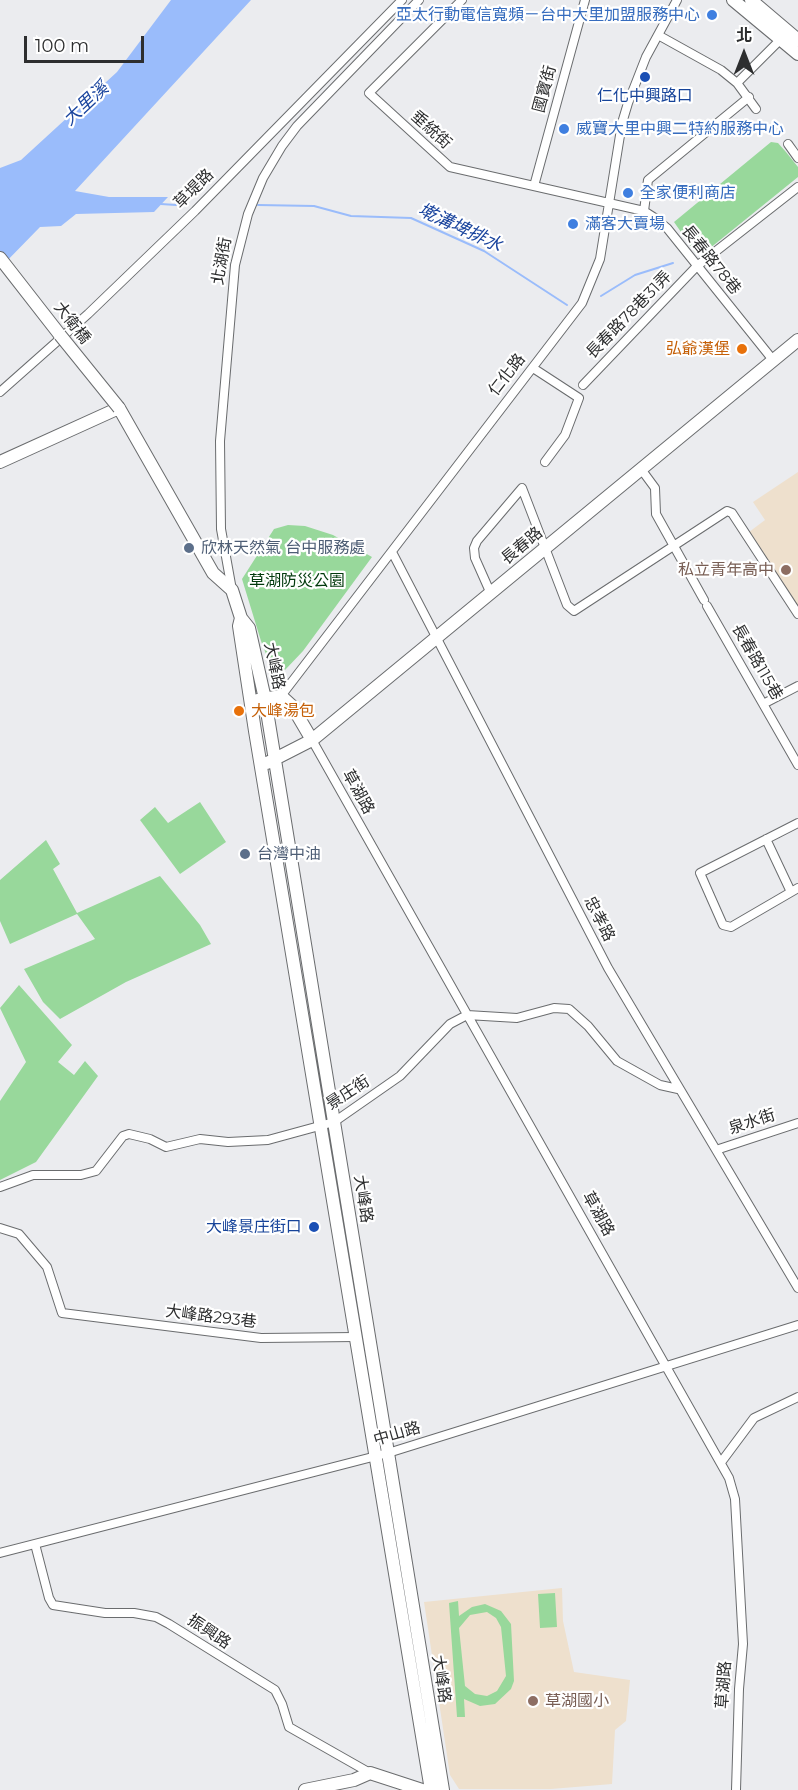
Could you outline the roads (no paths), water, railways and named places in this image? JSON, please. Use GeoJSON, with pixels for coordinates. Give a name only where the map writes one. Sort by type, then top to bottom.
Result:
{"type":"FeatureCollection","features":[{"type":"Feature","properties":{"kind":"street","name":"草堤路"},"geometry":{"type":"LineString","coordinates":[[0,392],[88,314],[195,211],[402,0]]}},
{"type":"Feature","properties":{"kind":"street","name":"北湖街"},"geometry":{"type":"LineString","coordinates":[[232,590],[221,529],[219,450],[235,265],[248,214],[263,178],[297,126],[420,0]]}},
{"type":"Feature","properties":{"kind":"street","name":"垂統街"},"geometry":{"type":"LineString","coordinates":[[462,0],[369,93],[450,167],[610,203]]}},
{"type":"Feature","properties":{"kind":"street","name":"國寶街"},"geometry":{"type":"LineString","coordinates":[[534,186],[585,0]]}},
{"type":"Feature","properties":{"kind":"street","name":"仁化路"},"geometry":{"type":"LineString","coordinates":[[281,696],[573,317],[589,290],[600,259],[622,123],[635,83],[677,0]]}},
{"type":"Feature","properties":{"kind":"street"},"geometry":{"type":"LineString","coordinates":[[733,0],[798,54]]}},
{"type":"Feature","properties":{"kind":"street"},"geometry":{"type":"LineString","coordinates":[[751,0],[798,40]]}},
{"type":"Feature","properties":{"kind":"street"},"geometry":{"type":"LineString","coordinates":[[658,35],[722,70],[737,83],[756,109]]}},
{"type":"Feature","properties":{"kind":"street"},"geometry":{"type":"LineString","coordinates":[[737,83],[781,39]]}},
{"type":"Feature","properties":{"kind":"street"},"geometry":{"type":"LineString","coordinates":[[644,211],[648,180],[749,97]]}},
{"type":"Feature","properties":{"kind":"street"},"geometry":{"type":"LineString","coordinates":[[788,144],[798,158]]}},
{"type":"Feature","properties":{"kind":"street","name":"長春路78巷31弄"},"geometry":{"type":"LineString","coordinates":[[581,391],[697,266],[798,187]]}},
{"type":"Feature","properties":{"kind":"street","name":"長春路78巷"},"geometry":{"type":"LineString","coordinates":[[610,203],[644,211],[667,228],[772,360]]}},
{"type":"Feature","properties":{"kind":"street","name":"大衛橋"},"geometry":{"type":"LineString","coordinates":[[0,258],[119,408]]}},
{"type":"Feature","properties":{"kind":"street","name":"長春路"},"geometry":{"type":"LineString","coordinates":[[260,765],[274,761],[312,740],[772,360],[797,344]]}},
{"type":"Feature","properties":{"kind":"street"},"geometry":{"type":"LineString","coordinates":[[533,368],[581,391],[565,435],[545,462]]}},
{"type":"Feature","properties":{"kind":"street","name":"大峰路"},"geometry":{"type":"LineString","coordinates":[[119,408],[213,573],[232,590],[241,618],[249,628],[265,699],[443,1790]]}},
{"type":"Feature","properties":{"kind":"street"},"geometry":{"type":"LineString","coordinates":[[0,462],[119,408]]}},
{"type":"Feature","properties":{"kind":"street","name":"長春路115巷"},"geometry":{"type":"LineString","coordinates":[[641,468],[655,488],[656,514],[796,756],[798,765]]}},
{"type":"Feature","properties":{"kind":"street"},"geometry":{"type":"LineString","coordinates":[[491,594],[475,558],[474,548],[477,541],[522,488],[567,605],[574,610],[727,511],[732,513],[798,614]]}},
{"type":"Feature","properties":{"kind":"street","name":"忠孝路"},"geometry":{"type":"LineString","coordinates":[[392,552],[608,968],[798,1288]]}},
{"type":"Feature","properties":{"kind":"street","name":"大峰路"},"geometry":{"type":"LineString","coordinates":[[241,618],[239,626],[260,765],[431,1790]]}},
{"type":"Feature","properties":{"kind":"street"},"geometry":{"type":"LineString","coordinates":[[765,703],[798,686]]}},
{"type":"Feature","properties":{"kind":"street"},"geometry":{"type":"LineString","coordinates":[[251,701],[281,696]]}},
{"type":"Feature","properties":{"kind":"street","name":"草湖路"},"geometry":{"type":"LineString","coordinates":[[281,696],[292,706],[312,740],[722,1461],[735,1499],[742,1602],[743,1644],[736,1790]]}},
{"type":"Feature","properties":{"kind":"street"},"geometry":{"type":"LineString","coordinates":[[766,839],[795,890],[731,927],[723,925],[700,873],[766,839],[798,823]]}},
{"type":"Feature","properties":{"kind":"street"},"geometry":{"type":"LineString","coordinates":[[467,1015],[517,1018],[554,1008],[569,1009],[588,1026],[617,1060],[660,1085],[678,1089]]}},
{"type":"Feature","properties":{"kind":"street","name":"景庄街"},"geometry":{"type":"LineString","coordinates":[[0,1187],[33,1175],[81,1175],[96,1171],[123,1136],[129,1134],[166,1147],[200,1139],[228,1142],[268,1140],[334,1122],[400,1076],[450,1024],[467,1015]]}},
{"type":"Feature","properties":{"kind":"street","name":"泉水街"},"geometry":{"type":"LineString","coordinates":[[716,1150],[798,1123]]}},
{"type":"Feature","properties":{"kind":"street","name":"大峰路293巷"},"geometry":{"type":"LineString","coordinates":[[0,1228],[19,1234],[47,1267],[62,1312],[261,1338],[356,1337]]}},
{"type":"Feature","properties":{"kind":"street","name":"中山路"},"geometry":{"type":"LineString","coordinates":[[0,1553],[388,1453],[798,1325]]}},
{"type":"Feature","properties":{"kind":"street"},"geometry":{"type":"LineString","coordinates":[[722,1461],[754,1418],[798,1397]]}},
{"type":"Feature","properties":{"kind":"street","name":"振興路"},"geometry":{"type":"LineString","coordinates":[[35,1544],[49,1598],[53,1605],[105,1613],[134,1613],[156,1617],[275,1690],[282,1704],[288,1727],[370,1773]]}},
{"type":"Feature","properties":{"kind":"street"},"geometry":{"type":"LineString","coordinates":[[305,1790],[354,1780],[370,1773],[422,1790]]}},
{"type":"Feature","properties":{"kind":"water","name":"大里溪"},"geometry":{"type":"Polygon","coordinates":[[[171,0],[251,0],[75,191],[109,197],[168,197],[154,212],[76,214],[61,226],[40,227],[0,268],[0,168],[21,160],[117,72],[171,0]]]}},
{"type":"Feature","properties":{"kind":"waterway","name":"墘溝埤排水"},"geometry":{"type":"LineString","coordinates":[[161,204],[176,205]]}},
{"type":"Feature","properties":{"kind":"waterway","name":"墘溝埤排水"},"geometry":{"type":"LineString","coordinates":[[258,205],[314,206],[351,216],[411,218],[484,251],[567,305]]}},
{"type":"Feature","properties":{"kind":"waterway","name":"墘溝埤排水"},"geometry":{"type":"LineString","coordinates":[[601,296],[635,275],[673,263]]}},
{"type":"Feature","properties":{"kind":"place","name":"亞太行動電信寬頻－台中大里加盟服務中心"},"geometry":{"type":"Point","coordinates":[712,15]}},
{"type":"Feature","properties":{"kind":"place","name":"仁化中興路口"},"geometry":{"type":"Point","coordinates":[645,77]}},
{"type":"Feature","properties":{"kind":"place","name":"威寶大里中興二特約服務中心"},"geometry":{"type":"Point","coordinates":[564,129]}},
{"type":"Feature","properties":{"kind":"place","name":"全家便利商店"},"geometry":{"type":"Point","coordinates":[628,193]}},
{"type":"Feature","properties":{"kind":"place","name":"滿客大賣場"},"geometry":{"type":"Point","coordinates":[573,224]}},
{"type":"Feature","properties":{"kind":"place","name":"弘爺漢堡"},"geometry":{"type":"Point","coordinates":[742,349]}},
{"type":"Feature","properties":{"kind":"place","name":"欣林天然氣 台中服務處"},"geometry":{"type":"Point","coordinates":[189,548]}},
{"type":"Feature","properties":{"kind":"place","name":"私立青年高中"},"geometry":{"type":"Point","coordinates":[786,570]}},
{"type":"Feature","properties":{"kind":"place","name":"大峰湯包"},"geometry":{"type":"Point","coordinates":[239,711]}},
{"type":"Feature","properties":{"kind":"place","name":"台灣中油"},"geometry":{"type":"Point","coordinates":[245,854]}},
{"type":"Feature","properties":{"kind":"place","name":"大峰景庄街口"},"geometry":{"type":"Point","coordinates":[314,1227]}},
{"type":"Feature","properties":{"kind":"place","name":"草湖國小"},"geometry":{"type":"Point","coordinates":[533,1701]}},
{"type":"Feature","properties":{"kind":"park label","name":"草湖防災公園"},"geometry":{"type":"Point","coordinates":[297,581]}}]}
